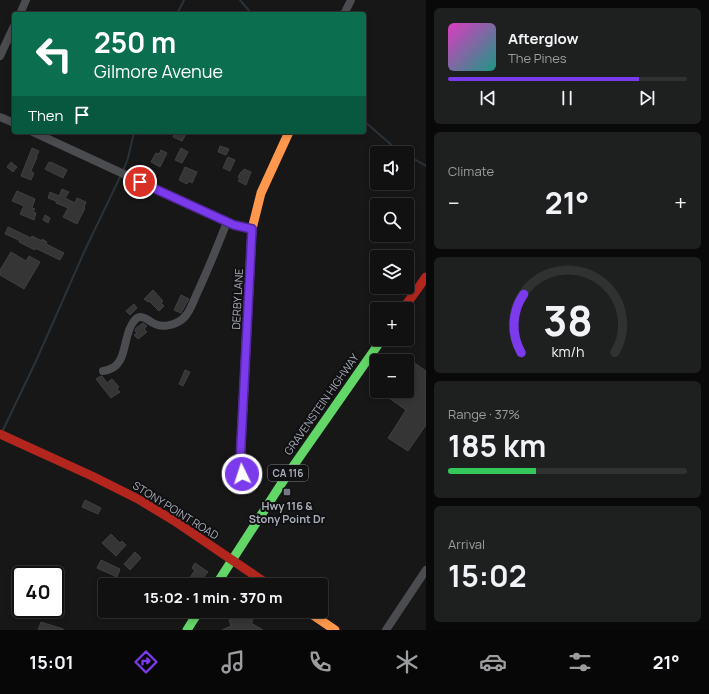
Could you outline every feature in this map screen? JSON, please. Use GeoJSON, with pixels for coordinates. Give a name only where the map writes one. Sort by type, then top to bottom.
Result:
{"type":"FeatureCollection","features":[{"type":"Feature","properties":{"kind":"main road","name":"DERBY LANE"},"geometry":{"type":"LineString","coordinates":[[242,474],[240,464],[252,229],[261,193],[288,134]]}},
{"type":"Feature","properties":{"kind":"main road"},"geometry":{"type":"LineString","coordinates":[[409,302],[425,279]]}},
{"type":"Feature","properties":{"kind":"main road","name":"GRAVENSTEIN HIGHWAY"},"geometry":{"type":"LineString","coordinates":[[220,578],[287,475],[377,346]]}},
{"type":"Feature","properties":{"kind":"main road","name":"STONY POINT ROAD"},"geometry":{"type":"LineString","coordinates":[[0,434],[118,488],[138,499],[176,522],[258,578]]}},
{"type":"Feature","properties":{"kind":"main road"},"geometry":{"type":"LineString","coordinates":[[187,630],[195,618]]}},
{"type":"Feature","properties":{"kind":"main road"},"geometry":{"type":"LineString","coordinates":[[317,618],[335,630]]}},
{"type":"Feature","properties":{"kind":"street"},"geometry":{"type":"LineString","coordinates":[[21,12],[26,0]]}},
{"type":"Feature","properties":{"kind":"street"},"geometry":{"type":"LineString","coordinates":[[345,12],[351,0]]}},
{"type":"Feature","properties":{"kind":"street"},"geometry":{"type":"LineString","coordinates":[[0,56],[12,30]]}},
{"type":"Feature","properties":{"kind":"street"},"geometry":{"type":"LineString","coordinates":[[0,117],[12,122]]}},
{"type":"Feature","properties":{"kind":"street"},"geometry":{"type":"LineString","coordinates":[[37,134],[227,222],[252,229]]}},
{"type":"Feature","properties":{"kind":"street"},"geometry":{"type":"LineString","coordinates":[[103,371],[110,370],[118,364],[123,354],[132,322],[136,318],[143,317],[158,325],[169,325],[177,323],[188,314],[211,264],[227,222]]}},
{"type":"Feature","properties":{"kind":"street"},"geometry":{"type":"LineString","coordinates":[[386,630],[426,570]]}},
{"type":"Feature","properties":{"kind":"building"},"geometry":{"type":"Polygon","coordinates":[[[174,134],[186,134],[182,141],[173,137],[174,134]]]}},
{"type":"Feature","properties":{"kind":"building"},"geometry":{"type":"Polygon","coordinates":[[[220,146],[229,149],[226,155],[218,152],[220,146]]]}},
{"type":"Feature","properties":{"kind":"building"},"geometry":{"type":"Polygon","coordinates":[[[32,148],[39,151],[31,171],[34,173],[31,180],[21,176],[32,148]]]}},
{"type":"Feature","properties":{"kind":"building"},"geometry":{"type":"Polygon","coordinates":[[[181,148],[188,152],[182,163],[175,160],[181,148]]]}},
{"type":"Feature","properties":{"kind":"building"},"geometry":{"type":"Polygon","coordinates":[[[161,150],[167,153],[160,167],[151,162],[156,153],[159,154],[161,150]]]}},
{"type":"Feature","properties":{"kind":"building"},"geometry":{"type":"Polygon","coordinates":[[[228,157],[235,160],[230,171],[223,168],[228,157]]]}},
{"type":"Feature","properties":{"kind":"building"},"geometry":{"type":"Polygon","coordinates":[[[11,162],[17,167],[13,172],[7,167],[11,162]]]}},
{"type":"Feature","properties":{"kind":"building"},"geometry":{"type":"Polygon","coordinates":[[[49,162],[67,170],[63,178],[45,169],[49,162]]]}},
{"type":"Feature","properties":{"kind":"building"},"geometry":{"type":"Polygon","coordinates":[[[185,167],[197,172],[192,183],[189,181],[187,184],[179,180],[185,167]]]}},
{"type":"Feature","properties":{"kind":"building"},"geometry":{"type":"Polygon","coordinates":[[[244,169],[251,172],[246,185],[238,181],[240,178],[238,177],[244,169]]]}},
{"type":"Feature","properties":{"kind":"building"},"geometry":{"type":"Polygon","coordinates":[[[62,189],[69,192],[65,198],[75,203],[77,198],[86,202],[85,208],[77,224],[63,217],[68,208],[48,198],[50,192],[59,196],[62,189]]]}},
{"type":"Feature","properties":{"kind":"building"},"geometry":{"type":"Polygon","coordinates":[[[17,191],[35,199],[32,208],[35,209],[33,212],[36,213],[34,220],[20,214],[24,206],[12,201],[17,191]]]}},
{"type":"Feature","properties":{"kind":"building"},"geometry":{"type":"Polygon","coordinates":[[[45,215],[50,218],[48,223],[43,220],[45,215]]]}},
{"type":"Feature","properties":{"kind":"building"},"geometry":{"type":"Polygon","coordinates":[[[8,227],[31,238],[32,236],[42,241],[42,239],[47,242],[46,244],[64,253],[60,260],[35,248],[35,250],[19,242],[19,240],[5,234],[8,227]]]}},
{"type":"Feature","properties":{"kind":"building"},"geometry":{"type":"Polygon","coordinates":[[[11,252],[26,261],[29,256],[40,262],[24,289],[0,275],[0,270],[11,252]]]}},
{"type":"Feature","properties":{"kind":"building"},"geometry":{"type":"Polygon","coordinates":[[[153,290],[163,301],[161,303],[164,306],[159,311],[149,301],[148,302],[144,299],[153,290]]]}},
{"type":"Feature","properties":{"kind":"building"},"geometry":{"type":"Polygon","coordinates":[[[181,295],[189,299],[181,313],[174,310],[181,295]]]}},
{"type":"Feature","properties":{"kind":"building"},"geometry":{"type":"Polygon","coordinates":[[[134,304],[137,308],[130,315],[126,311],[134,304]]]}},
{"type":"Feature","properties":{"kind":"building"},"geometry":{"type":"Polygon","coordinates":[[[143,323],[147,326],[144,329],[147,332],[138,339],[134,335],[137,333],[135,331],[136,328],[143,323]]]}},
{"type":"Feature","properties":{"kind":"building"},"geometry":{"type":"Polygon","coordinates":[[[414,363],[426,371],[426,425],[408,451],[388,438],[406,410],[389,398],[414,398],[414,363]]]}},
{"type":"Feature","properties":{"kind":"building"},"geometry":{"type":"Polygon","coordinates":[[[185,370],[190,372],[183,386],[179,384],[185,370]]]}},
{"type":"Feature","properties":{"kind":"building"},"geometry":{"type":"Polygon","coordinates":[[[101,376],[107,383],[112,379],[119,387],[117,389],[120,392],[111,398],[96,379],[101,376]]]}},
{"type":"Feature","properties":{"kind":"building"},"geometry":{"type":"Polygon","coordinates":[[[85,500],[101,508],[98,514],[82,507],[85,500]]]}},
{"type":"Feature","properties":{"kind":"building"},"geometry":{"type":"Polygon","coordinates":[[[111,534],[120,543],[122,541],[126,545],[116,556],[102,543],[111,534]]]}},
{"type":"Feature","properties":{"kind":"building"},"geometry":{"type":"Polygon","coordinates":[[[135,552],[141,558],[130,570],[124,564],[135,552]]]}},
{"type":"Feature","properties":{"kind":"building"},"geometry":{"type":"Polygon","coordinates":[[[101,560],[120,569],[117,577],[97,568],[101,560]]]}},
{"type":"Feature","properties":{"kind":"building"},"geometry":{"type":"Polygon","coordinates":[[[195,563],[208,572],[203,578],[190,578],[195,570],[192,568],[195,563]]]}},
{"type":"Feature","properties":{"kind":"building"},"geometry":{"type":"Polygon","coordinates":[[[237,618],[254,618],[251,623],[263,630],[222,630],[231,626],[229,620],[237,618]]]}},
{"type":"Feature","properties":{"kind":"building"},"geometry":{"type":"Polygon","coordinates":[[[41,622],[63,629],[63,630],[38,630],[41,622]]]}},
{"type":"Feature","properties":{"kind":"waterway"},"geometry":{"type":"LineString","coordinates":[[178,12],[184,0]]}},
{"type":"Feature","properties":{"kind":"waterway"},"geometry":{"type":"LineString","coordinates":[[240,0],[250,12]]}},
{"type":"Feature","properties":{"kind":"waterway"},"geometry":{"type":"LineString","coordinates":[[366,123],[393,146]]}},
{"type":"Feature","properties":{"kind":"waterway"},"geometry":{"type":"LineString","coordinates":[[123,171],[128,158],[134,134]]}},
{"type":"Feature","properties":{"kind":"waterway"},"geometry":{"type":"LineString","coordinates":[[414,159],[426,166]]}},
{"type":"Feature","properties":{"kind":"waterway"},"geometry":{"type":"LineString","coordinates":[[3,430],[121,175]]}},
{"type":"Feature","properties":{"kind":"traffic: fast"},"geometry":{"type":"LineString","coordinates":[[221,578],[287,475],[377,346]]}},
{"type":"Feature","properties":{"kind":"traffic: fast"},"geometry":{"type":"LineString","coordinates":[[187,630],[195,618]]}},
{"type":"Feature","properties":{"kind":"traffic: slow"},"geometry":{"type":"LineString","coordinates":[[242,474],[240,464],[252,229],[261,193],[288,134]]}},
{"type":"Feature","properties":{"kind":"traffic: slow"},"geometry":{"type":"LineString","coordinates":[[317,618],[335,630]]}},
{"type":"Feature","properties":{"kind":"traffic: jam"},"geometry":{"type":"LineString","coordinates":[[408,302],[426,277]]}},
{"type":"Feature","properties":{"kind":"traffic: jam"},"geometry":{"type":"LineString","coordinates":[[0,434],[92,476],[138,499],[176,522],[259,578]]}},
{"type":"Feature","properties":{"kind":"place","name":"Hwy 116 & Stony Point Dr"},"geometry":{"type":"Point","coordinates":[287,492]}},
{"type":"Feature","properties":{"kind":"route"},"geometry":{"type":"LineString","coordinates":[[140,182],[234,225],[252,229],[240,464],[242,474]]}}]}
